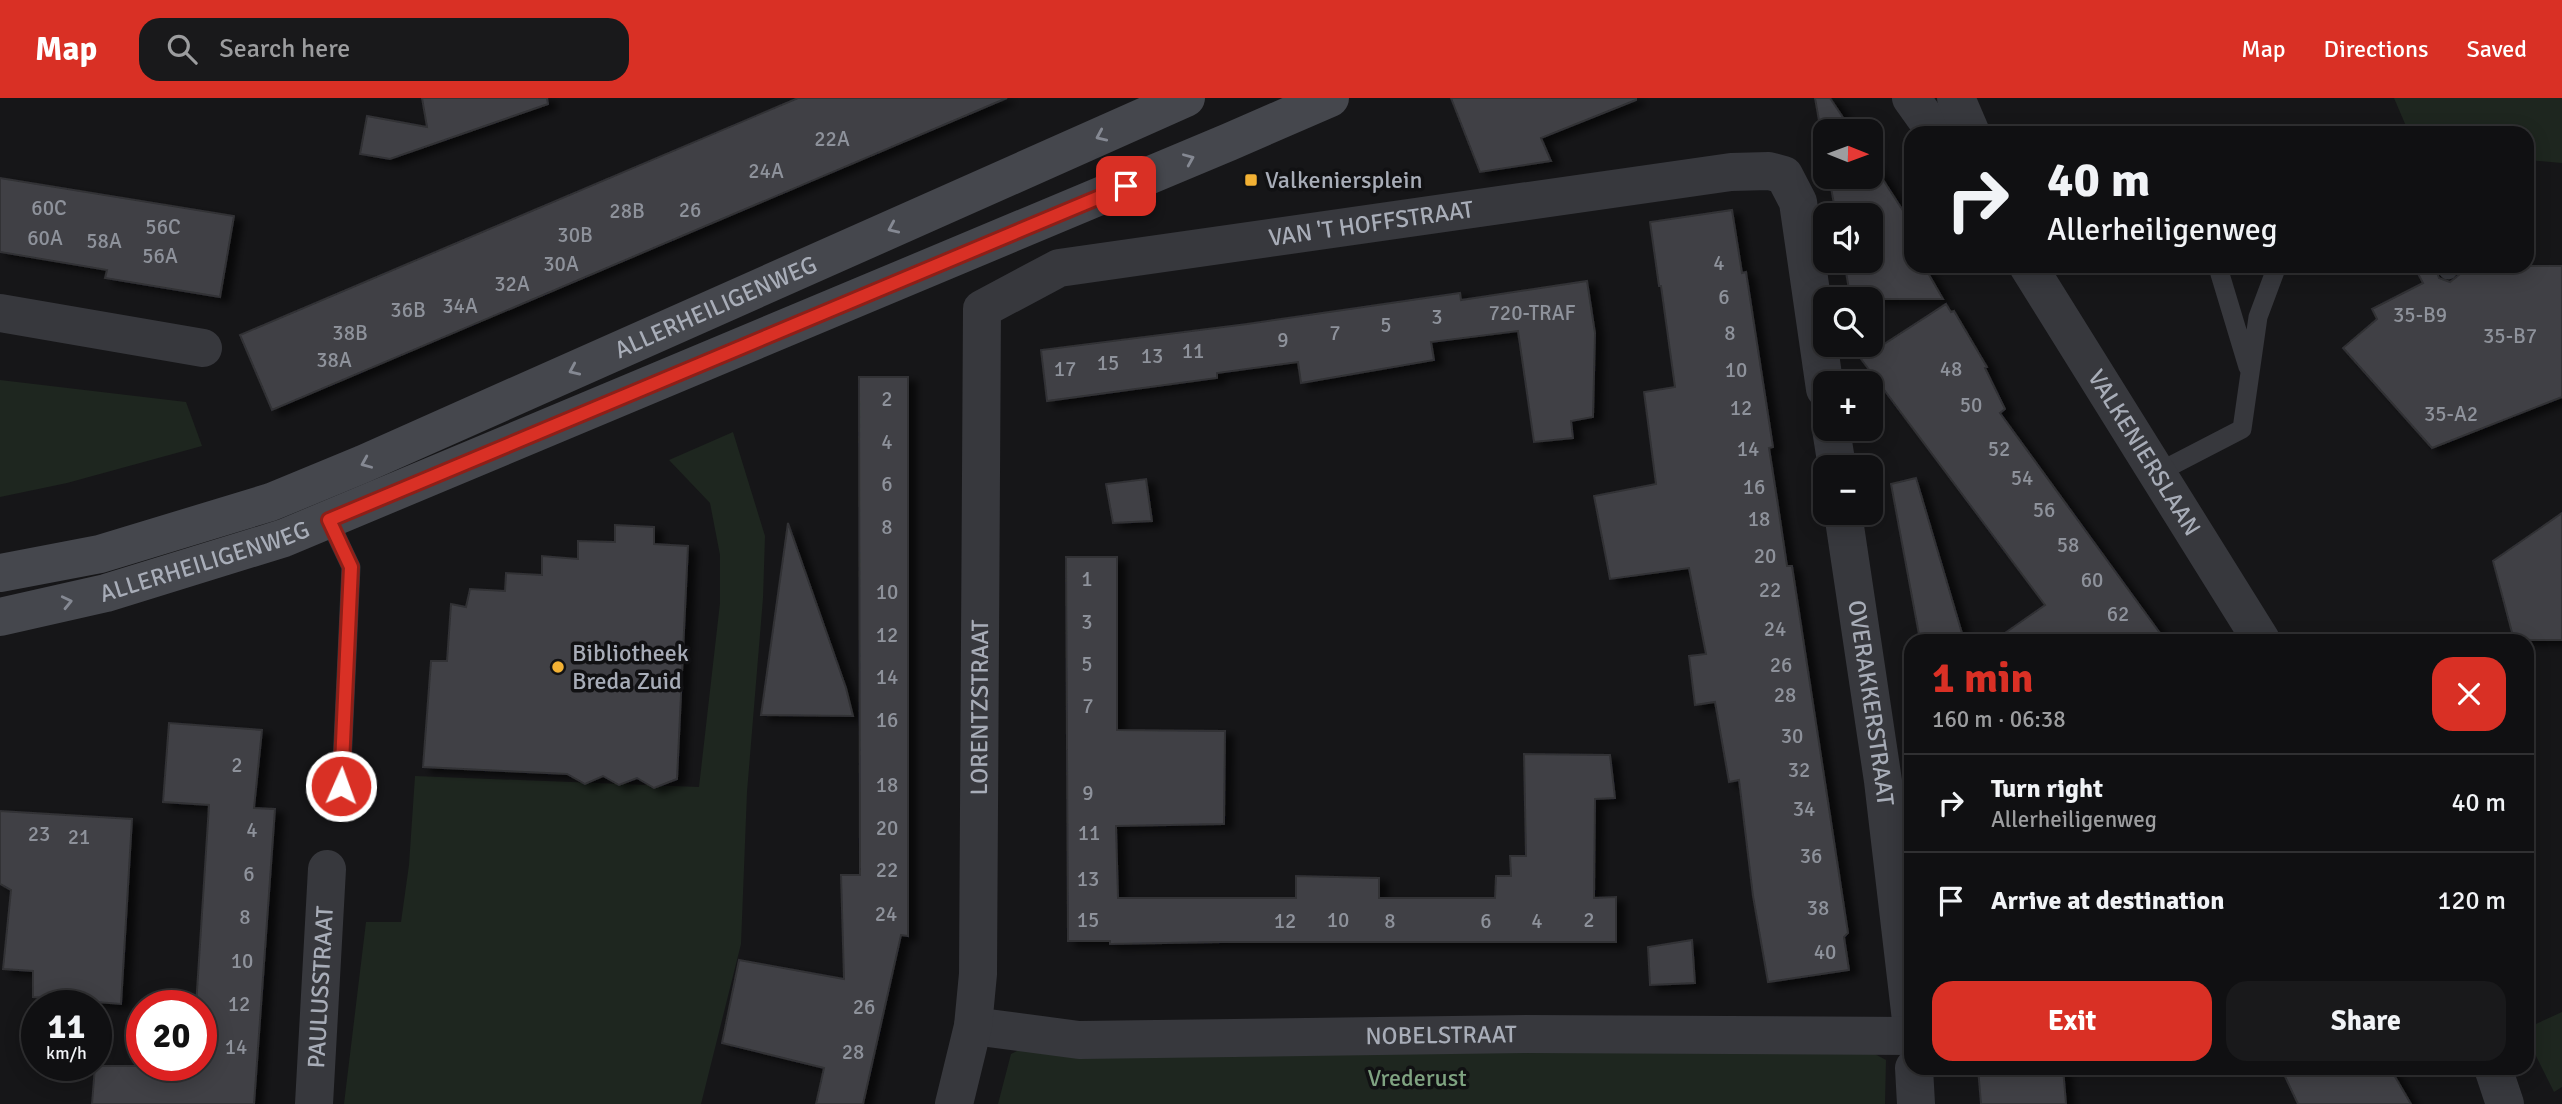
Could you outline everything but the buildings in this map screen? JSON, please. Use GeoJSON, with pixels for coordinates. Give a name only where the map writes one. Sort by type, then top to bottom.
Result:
{"type":"FeatureCollection","features":[{"type":"Feature","properties":{"kind":"main road","name":"ALLERHEILIGENWEG"},"geometry":{"type":"LineString","coordinates":[[0,573],[100,554],[271,502],[1186,98]]}},
{"type":"Feature","properties":{"kind":"main road","name":"ALLERHEILIGENWEG"},"geometry":{"type":"LineString","coordinates":[[0,617],[106,593],[284,538],[1191,159],[1330,98]]}},
{"type":"Feature","properties":{"kind":"street"},"geometry":{"type":"LineString","coordinates":[[1911,98],[1931,126]]}},
{"type":"Feature","properties":{"kind":"street"},"geometry":{"type":"LineString","coordinates":[[1956,98],[1968,126]]}},
{"type":"Feature","properties":{"kind":"street","name":"VAN 'T HOFFSTRAAT"},"geometry":{"type":"LineString","coordinates":[[982,309],[1059,268],[1731,172],[1769,171],[1784,175],[1798,202],[1822,371]]}},
{"type":"Feature","properties":{"kind":"street","name":"VALKENIERSLAAN"},"geometry":{"type":"LineString","coordinates":[[2032,273],[2257,634]]}},
{"type":"Feature","properties":{"kind":"street","name":"LORENTZSTRAAT"},"geometry":{"type":"LineString","coordinates":[[954,1104],[973,1026],[978,974],[982,309]]}},
{"type":"Feature","properties":{"kind":"street"},"geometry":{"type":"LineString","coordinates":[[0,313],[203,348]]}},
{"type":"Feature","properties":{"kind":"street","name":"OVERAKKERSTRAAT"},"geometry":{"type":"LineString","coordinates":[[1845,525],[1883,781],[1904,960]]}},
{"type":"Feature","properties":{"kind":"street","name":"PAULUSSTRAAT"},"geometry":{"type":"LineString","coordinates":[[314,1104],[327,869]]}},
{"type":"Feature","properties":{"kind":"street","name":"NOBELSTRAAT"},"geometry":{"type":"LineString","coordinates":[[973,1026],[1079,1040],[1526,1034],[1904,1036]]}},
{"type":"Feature","properties":{"kind":"street"},"geometry":{"type":"LineString","coordinates":[[1914,1075],[1916,1104]]}},
{"type":"Feature","properties":{"kind":"street"},"geometry":{"type":"LineString","coordinates":[[2495,1075],[2505,1104]]}},
{"type":"Feature","properties":{"kind":"lane"},"geometry":{"type":"LineString","coordinates":[[2157,473],[2242,429],[2258,317],[2274,273]]}},
{"type":"Feature","properties":{"kind":"lane"},"geometry":{"type":"LineString","coordinates":[[2220,274],[2249,372]]}},
{"type":"Feature","properties":{"kind":"lane"},"geometry":{"type":"LineString","coordinates":[[311,485],[351,567],[341,786],[330,802]]}},
{"type":"Feature","properties":{"kind":"green space"},"geometry":{"type":"Polygon","coordinates":[[[2394,98],[2562,98],[2562,163],[2534,161],[2534,126],[2406,126],[2394,98]]]}},
{"type":"Feature","properties":{"kind":"green space"},"geometry":{"type":"Polygon","coordinates":[[[0,380],[186,402],[202,446],[67,483],[0,497],[0,380]]]}},
{"type":"Feature","properties":{"kind":"green space"},"geometry":{"type":"Polygon","coordinates":[[[733,432],[765,536],[763,598],[747,792],[741,944],[701,1104],[344,1104],[366,922],[401,922],[409,865],[415,776],[699,787],[720,603],[720,555],[710,503],[669,460],[733,432]]]}},
{"type":"Feature","properties":{"kind":"green space"},"geometry":{"type":"Polygon","coordinates":[[[2562,1012],[2562,1087],[2554,1092],[2534,1052],[2534,1025],[2562,1012]]]}},
{"type":"Feature","properties":{"kind":"green space","name":"Vrederust"},"geometry":{"type":"Polygon","coordinates":[[[1017,1051],[1871,1052],[1886,1060],[1885,1104],[998,1104],[1011,1054],[1017,1051]]]}},
{"type":"Feature","properties":{"kind":"place","name":"Valkeniersplein"},"geometry":{"type":"Point","coordinates":[1251,180]}},
{"type":"Feature","properties":{"kind":"place","name":"Bibliotheek Breda Zuid"},"geometry":{"type":"Point","coordinates":[558,667]}},
{"type":"Feature","properties":{"kind":"route"},"geometry":{"type":"LineString","coordinates":[[341,786],[351,567],[329,520],[1126,186]]}}]}
